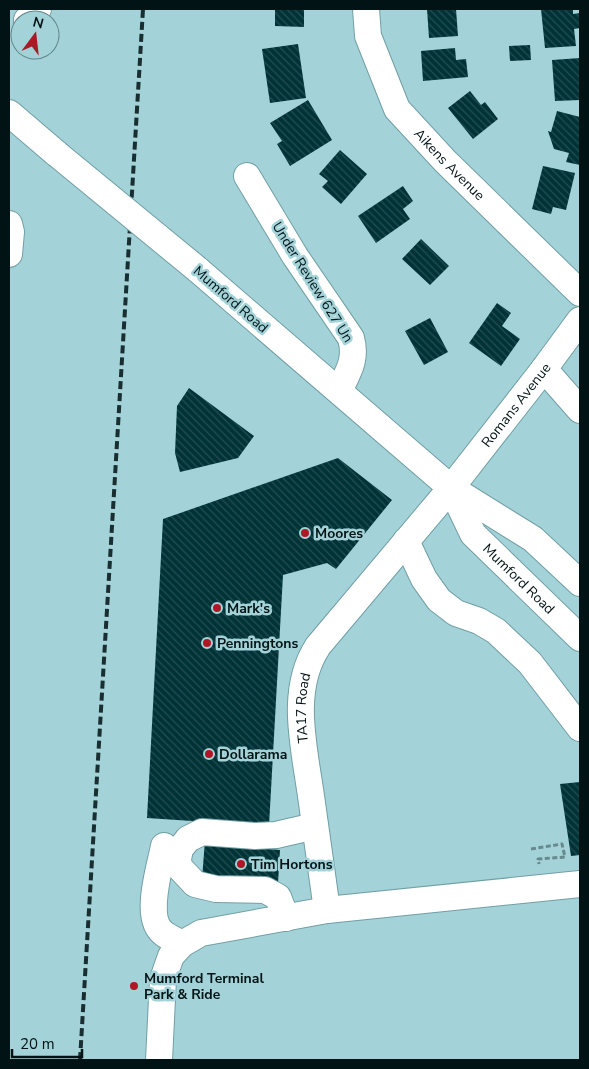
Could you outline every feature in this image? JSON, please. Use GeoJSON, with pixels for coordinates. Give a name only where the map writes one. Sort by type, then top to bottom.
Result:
{"type":"FeatureCollection","features":[{"type":"Feature","properties":{"kind":"street","name":"Aikens Avenue"},"geometry":{"type":"LineString","coordinates":[[366,9],[368,36],[397,109],[445,161],[580,293]]}},
{"type":"Feature","properties":{"kind":"street","name":"Mumford Road"},"geometry":{"type":"LineString","coordinates":[[9,113],[197,269],[451,488],[533,540],[580,583]]}},
{"type":"Feature","properties":{"kind":"street","name":"Under Review 627 Un"},"geometry":{"type":"LineString","coordinates":[[247,176],[295,256],[351,338],[354,348],[353,363],[339,391]]}},
{"type":"Feature","properties":{"kind":"street"},"geometry":{"type":"LineString","coordinates":[[9,224],[11,232],[9,254]]}},
{"type":"Feature","properties":{"kind":"street","name":"Romans Avenue"},"geometry":{"type":"LineString","coordinates":[[406,540],[451,488],[580,320]]}},
{"type":"Feature","properties":{"kind":"street"},"geometry":{"type":"LineString","coordinates":[[544,369],[580,410]]}},
{"type":"Feature","properties":{"kind":"street","name":"Mumford Road"},"geometry":{"type":"LineString","coordinates":[[451,488],[473,534],[580,638]]}},
{"type":"Feature","properties":{"kind":"street"},"geometry":{"type":"LineString","coordinates":[[406,540],[424,579],[439,600],[456,612],[479,621],[496,631],[530,663],[580,728]]}},
{"type":"Feature","properties":{"kind":"street","name":"TA17 Road"},"geometry":{"type":"LineString","coordinates":[[326,910],[300,716],[304,674],[308,660],[318,646],[406,540]]}},
{"type":"Feature","properties":{"kind":"street"},"geometry":{"type":"LineString","coordinates":[[286,918],[278,897],[265,890],[216,888],[195,884],[179,867],[180,849],[188,839],[202,832],[269,835],[315,826]]}},
{"type":"Feature","properties":{"kind":"street"},"geometry":{"type":"LineString","coordinates":[[164,846],[154,895],[155,921],[161,932],[182,944]]}},
{"type":"Feature","properties":{"kind":"street"},"geometry":{"type":"LineString","coordinates":[[159,1060],[163,979],[171,956],[182,944],[201,933],[326,910],[580,884]]}},
{"type":"Feature","properties":{"kind":"path"},"geometry":{"type":"LineString","coordinates":[[531,849],[562,844],[565,856],[538,859],[540,868]]}},
{"type":"Feature","properties":{"kind":"building"},"geometry":{"type":"Polygon","coordinates":[[[275,9],[304,9],[304,27],[275,26],[275,9]]]}},
{"type":"Feature","properties":{"kind":"building"},"geometry":{"type":"Polygon","coordinates":[[[427,9],[456,9],[458,36],[429,38],[427,9]]]}},
{"type":"Feature","properties":{"kind":"building"},"geometry":{"type":"Polygon","coordinates":[[[541,9],[573,9],[573,14],[580,13],[580,28],[574,29],[576,46],[545,48],[541,9]]]}},
{"type":"Feature","properties":{"kind":"building"},"geometry":{"type":"Polygon","coordinates":[[[298,44],[306,98],[270,103],[262,49],[298,44]]]}},
{"type":"Feature","properties":{"kind":"building"},"geometry":{"type":"Polygon","coordinates":[[[530,45],[531,60],[510,61],[509,46],[530,45]]]}},
{"type":"Feature","properties":{"kind":"building"},"geometry":{"type":"Polygon","coordinates":[[[455,48],[456,60],[466,59],[468,77],[423,81],[421,51],[455,48]]]}},
{"type":"Feature","properties":{"kind":"building"},"geometry":{"type":"Polygon","coordinates":[[[580,58],[580,100],[555,101],[552,60],[580,58]]]}},
{"type":"Feature","properties":{"kind":"building"},"geometry":{"type":"Polygon","coordinates":[[[470,91],[481,105],[485,102],[498,119],[473,139],[448,108],[470,91]]]}},
{"type":"Feature","properties":{"kind":"building"},"geometry":{"type":"Polygon","coordinates":[[[308,100],[332,140],[290,166],[277,144],[282,141],[270,123],[308,100]]]}},
{"type":"Feature","properties":{"kind":"building"},"geometry":{"type":"Polygon","coordinates":[[[557,111],[580,117],[580,165],[566,162],[569,153],[554,149],[548,131],[551,132],[557,111]]]}},
{"type":"Feature","properties":{"kind":"building"},"geometry":{"type":"Polygon","coordinates":[[[340,150],[367,174],[341,204],[322,187],[328,181],[319,174],[340,150]]]}},
{"type":"Feature","properties":{"kind":"building"},"geometry":{"type":"Polygon","coordinates":[[[543,166],[575,173],[566,210],[553,207],[551,214],[532,209],[543,166]]]}},
{"type":"Feature","properties":{"kind":"building"},"geometry":{"type":"Polygon","coordinates":[[[403,186],[413,201],[403,209],[410,219],[376,243],[358,216],[403,186]]]}},
{"type":"Feature","properties":{"kind":"building"},"geometry":{"type":"Polygon","coordinates":[[[421,239],[449,266],[430,285],[402,259],[421,239]]]}},
{"type":"Feature","properties":{"kind":"building"},"geometry":{"type":"Polygon","coordinates":[[[497,303],[511,313],[502,326],[520,339],[501,366],[469,343],[497,303]]]}},
{"type":"Feature","properties":{"kind":"building"},"geometry":{"type":"Polygon","coordinates":[[[430,318],[448,352],[424,365],[405,331],[430,318]]]}},
{"type":"Feature","properties":{"kind":"building"},"geometry":{"type":"Polygon","coordinates":[[[189,388],[254,436],[238,458],[180,472],[175,453],[177,406],[189,388]]]}},
{"type":"Feature","properties":{"kind":"building"},"geometry":{"type":"Polygon","coordinates":[[[338,458],[392,500],[336,569],[327,563],[283,575],[269,826],[147,818],[163,519],[338,458]]]}},
{"type":"Feature","properties":{"kind":"building"},"geometry":{"type":"Polygon","coordinates":[[[580,782],[580,855],[571,856],[560,784],[580,782]]]}},
{"type":"Feature","properties":{"kind":"building","name":"Tim Hortons"},"geometry":{"type":"Polygon","coordinates":[[[205,840],[280,850],[278,883],[202,879],[205,840]]]}},
{"type":"Feature","properties":{"kind":"railway"},"geometry":{"type":"LineString","coordinates":[[80,1060],[143,9]]}},
{"type":"Feature","properties":{"kind":"place","name":"Moores"},"geometry":{"type":"Point","coordinates":[305,533]}},
{"type":"Feature","properties":{"kind":"place","name":"Mark's"},"geometry":{"type":"Point","coordinates":[217,608]}},
{"type":"Feature","properties":{"kind":"place","name":"Penningtons"},"geometry":{"type":"Point","coordinates":[207,643]}},
{"type":"Feature","properties":{"kind":"place","name":"Dollarama"},"geometry":{"type":"Point","coordinates":[209,754]}},
{"type":"Feature","properties":{"kind":"place","name":"Tim Hortons"},"geometry":{"type":"Point","coordinates":[241,864]}},
{"type":"Feature","properties":{"kind":"place","name":"Mumford Terminal Park & Ride"},"geometry":{"type":"Point","coordinates":[134,986]}}]}
